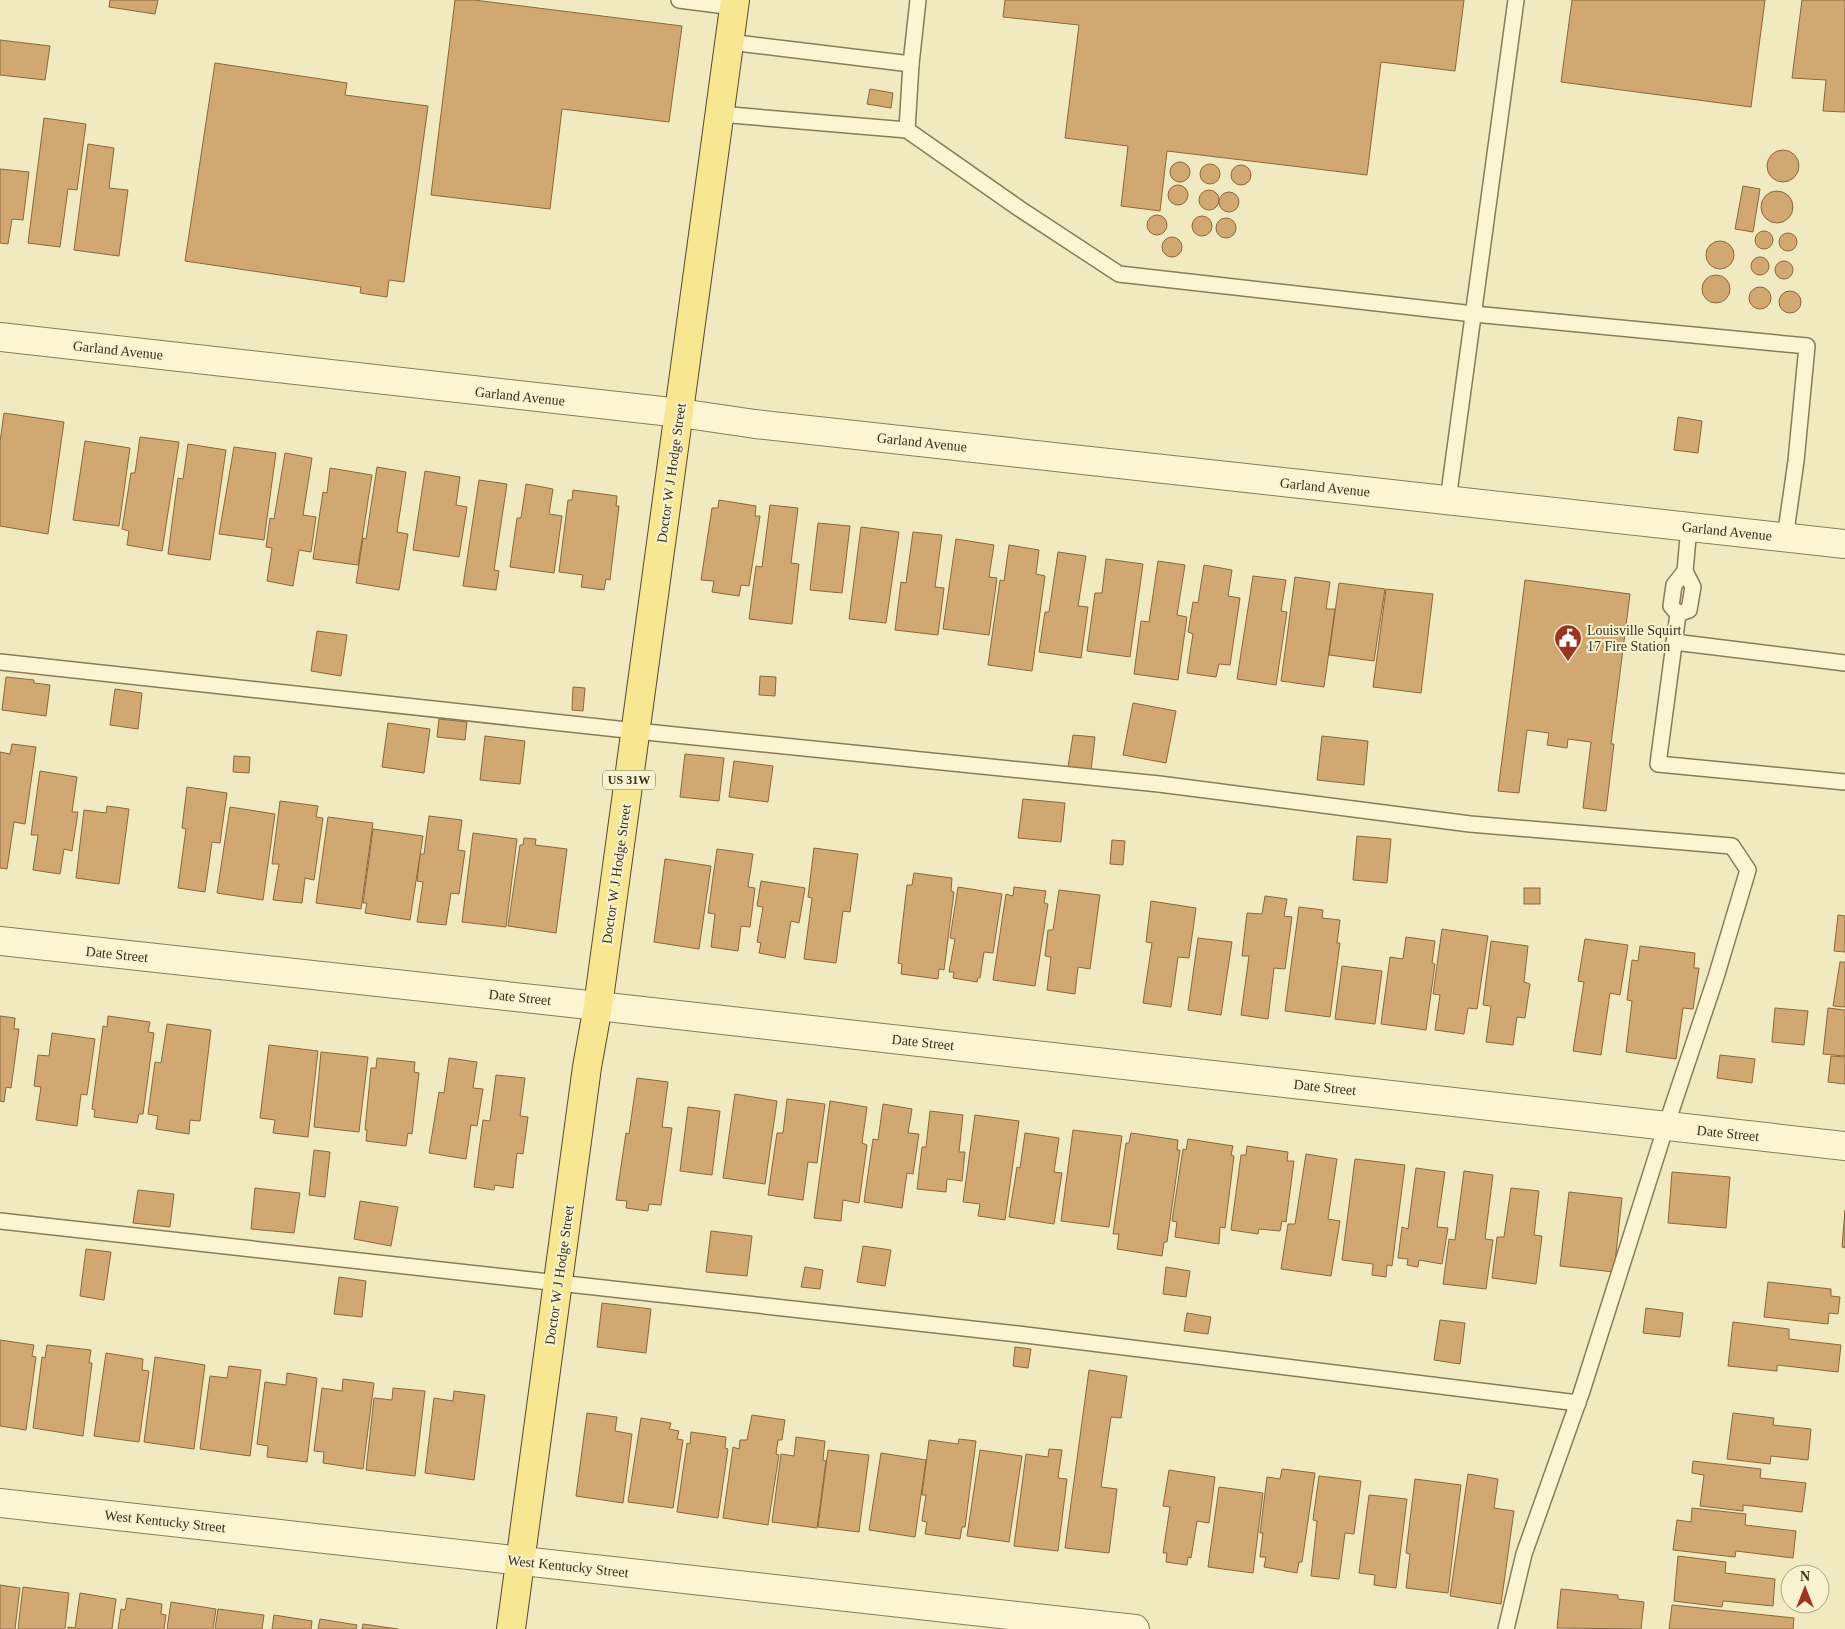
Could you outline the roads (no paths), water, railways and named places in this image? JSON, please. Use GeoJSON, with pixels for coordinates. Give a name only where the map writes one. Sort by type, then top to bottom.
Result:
{"type":"FeatureCollection","features":[{"type":"Feature","properties":{"kind":"main road","name":"Doctor W J Hodge Street"},"geometry":{"type":"LineString","coordinates":[[511,1629],[587,1067],[598,1006],[680,414],[735,3]]}},
{"type":"Feature","properties":{"kind":"street","name":"Garland Avenue"},"geometry":{"type":"LineString","coordinates":[[0,337],[784,427],[1845,544]]}},
{"type":"Feature","properties":{"kind":"street","name":"Date Street"},"geometry":{"type":"LineString","coordinates":[[0,941],[1845,1146]]}},
{"type":"Feature","properties":{"kind":"street","name":"West Kentucky Street"},"geometry":{"type":"LineString","coordinates":[[0,1503],[1135,1629]]}},
{"type":"Feature","properties":{"kind":"lane"},"geometry":{"type":"LineString","coordinates":[[679,0],[735,3]]}},
{"type":"Feature","properties":{"kind":"lane"},"geometry":{"type":"LineString","coordinates":[[907,130],[911,64],[918,0]]}},
{"type":"Feature","properties":{"kind":"lane"},"geometry":{"type":"LineString","coordinates":[[1448,500],[1516,0]]}},
{"type":"Feature","properties":{"kind":"lane"},"geometry":{"type":"LineString","coordinates":[[729,42],[911,64]]}},
{"type":"Feature","properties":{"kind":"lane"},"geometry":{"type":"LineString","coordinates":[[719,114],[907,130],[1020,209],[1119,274],[1474,314],[1807,346],[1796,461],[1785,538]]}},
{"type":"Feature","properties":{"kind":"lane"},"geometry":{"type":"LineString","coordinates":[[1689,527],[1685,571],[1674,585],[1671,606],[1678,614],[1658,764],[1845,782]]}},
{"type":"Feature","properties":{"kind":"lane"},"geometry":{"type":"LineString","coordinates":[[1674,642],[1845,663]]}},
{"type":"Feature","properties":{"kind":"lane"},"geometry":{"type":"LineString","coordinates":[[0,662],[1159,784],[1470,824],[1732,846],[1748,870],[1716,977],[1666,1126],[1578,1403],[1524,1554],[1506,1629]]}},
{"type":"Feature","properties":{"kind":"lane"},"geometry":{"type":"LineString","coordinates":[[0,1221],[1028,1335],[1578,1403]]}},
{"type":"Feature","properties":{"kind":"place","name":"Louisville Squirt 17 Fire Station"},"geometry":{"type":"Point","coordinates":[1568,662]}}]}
